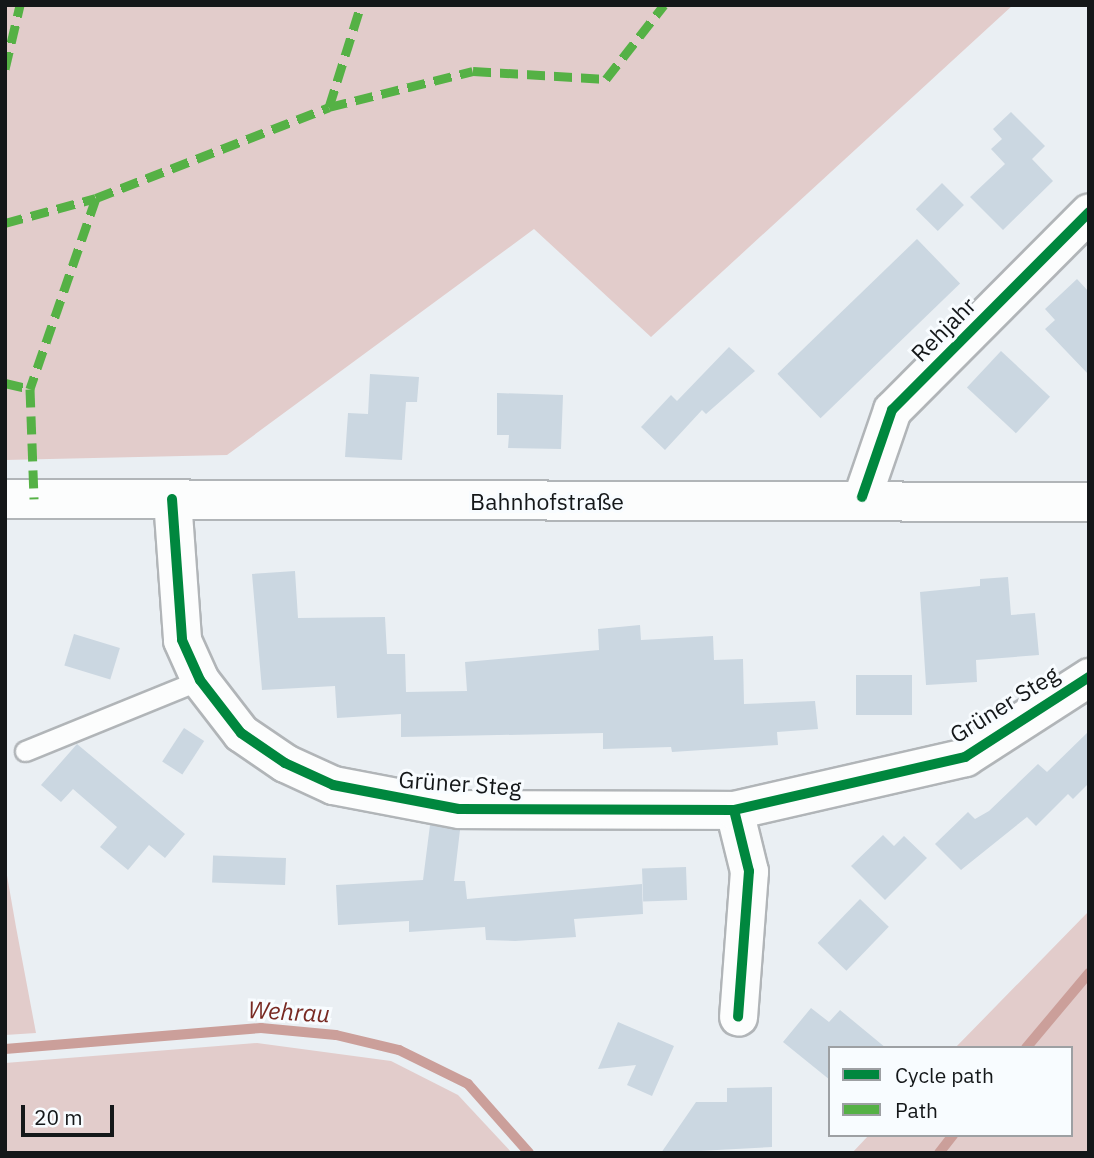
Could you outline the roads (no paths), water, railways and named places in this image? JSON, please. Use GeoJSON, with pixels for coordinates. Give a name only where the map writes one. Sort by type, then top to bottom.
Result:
{"type":"FeatureCollection","features":[{"type":"Feature","properties":{"kind":"main road","name":"Bahnhofstraße"},"geometry":{"type":"LineString","coordinates":[[5,499],[862,497],[1089,502]]}},
{"type":"Feature","properties":{"kind":"street","name":"Rehjahr"},"geometry":{"type":"LineString","coordinates":[[862,497],[892,410],[1089,212]]}},
{"type":"Feature","properties":{"kind":"street","name":"Grüner Steg"},"geometry":{"type":"LineString","coordinates":[[172,499],[182,639],[200,680],[241,733],[285,763],[333,785],[394,801],[460,809],[734,810],[965,757],[1089,677]]}},
{"type":"Feature","properties":{"kind":"street"},"geometry":{"type":"LineString","coordinates":[[734,810],[749,871],[738,1017]]}},
{"type":"Feature","properties":{"kind":"lane"},"geometry":{"type":"LineString","coordinates":[[25,751],[200,680]]}},
{"type":"Feature","properties":{"kind":"waterway"},"geometry":{"type":"LineString","coordinates":[[1028,1046],[1089,973]]}},
{"type":"Feature","properties":{"kind":"waterway","name":"Wehrau"},"geometry":{"type":"LineString","coordinates":[[5,1049],[261,1028],[336,1035],[399,1050],[468,1084],[529,1153]]}},
{"type":"Feature","properties":{"kind":"waterway"},"geometry":{"type":"LineString","coordinates":[[939,1153],[951,1137]]}}]}
